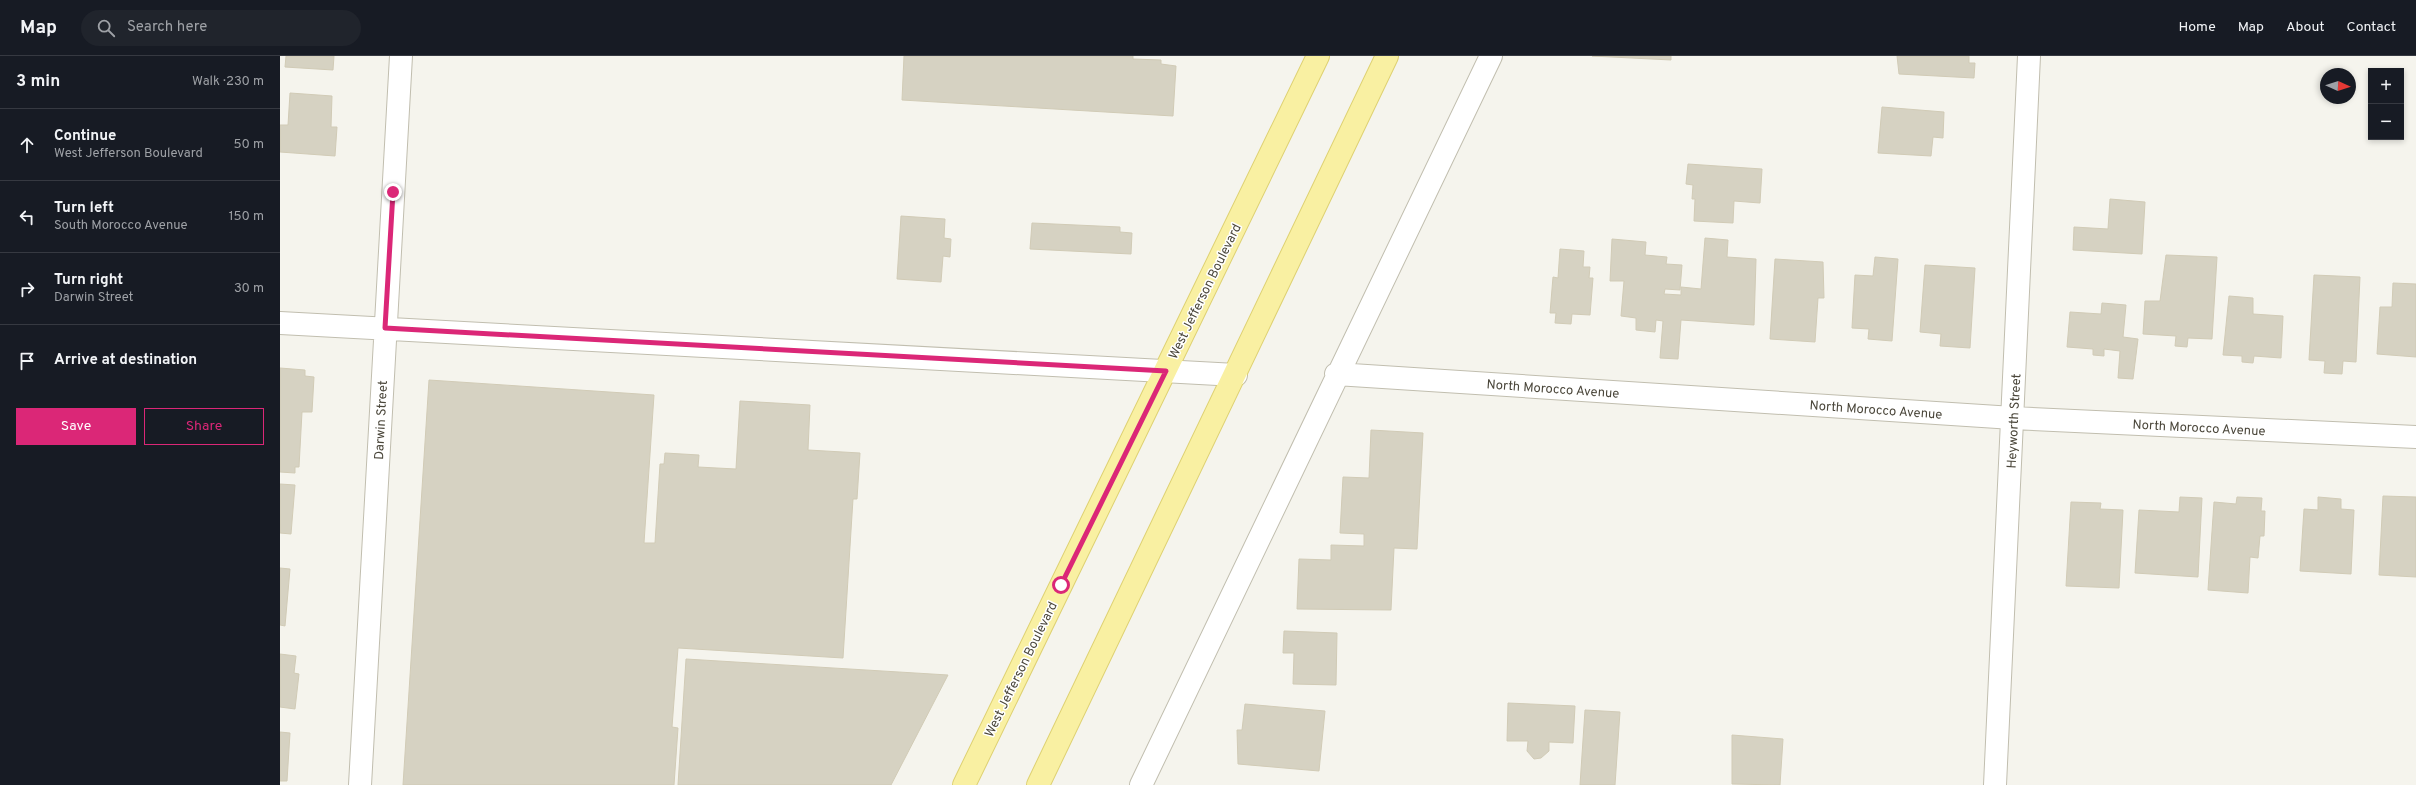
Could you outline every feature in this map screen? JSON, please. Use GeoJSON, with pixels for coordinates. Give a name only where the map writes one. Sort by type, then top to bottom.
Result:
{"type":"FeatureCollection","features":[{"type":"Feature","properties":{"kind":"main road","name":"West Jefferson Boulevard"},"geometry":{"type":"LineString","coordinates":[[964,785],[1318,56]]}},
{"type":"Feature","properties":{"kind":"main road"},"geometry":{"type":"LineString","coordinates":[[1038,785],[1236,375],[1387,56]]}},
{"type":"Feature","properties":{"kind":"street","name":"Darwin Street"},"geometry":{"type":"LineString","coordinates":[[360,785],[401,56]]}},
{"type":"Feature","properties":{"kind":"street"},"geometry":{"type":"LineString","coordinates":[[1141,785],[1336,374],[1490,56]]}},
{"type":"Feature","properties":{"kind":"street","name":"Heyworth Street"},"geometry":{"type":"LineString","coordinates":[[1995,785],[2029,56]]}},
{"type":"Feature","properties":{"kind":"street"},"geometry":{"type":"LineString","coordinates":[[280,323],[1236,375]]}},
{"type":"Feature","properties":{"kind":"street","name":"North Morocco Avenue"},"geometry":{"type":"LineString","coordinates":[[1336,374],[2013,418],[2416,437]]}},
{"type":"Feature","properties":{"kind":"building"},"geometry":{"type":"Polygon","coordinates":[[[286,56],[334,56],[333,70],[285,67],[286,56]]]}},
{"type":"Feature","properties":{"kind":"building"},"geometry":{"type":"Polygon","coordinates":[[[904,56],[1133,56],[1133,59],[1161,60],[1161,64],[1176,66],[1173,116],[902,100],[904,56]]]}},
{"type":"Feature","properties":{"kind":"building"},"geometry":{"type":"Polygon","coordinates":[[[1592,56],[1671,56],[1671,60],[1592,56]]]}},
{"type":"Feature","properties":{"kind":"building"},"geometry":{"type":"Polygon","coordinates":[[[1897,56],[1969,56],[1969,63],[1975,63],[1974,78],[1899,74],[1897,56]]]}},
{"type":"Feature","properties":{"kind":"building"},"geometry":{"type":"Polygon","coordinates":[[[290,93],[332,96],[331,127],[337,127],[335,156],[280,152],[280,125],[288,125],[290,93]]]}},
{"type":"Feature","properties":{"kind":"building"},"geometry":{"type":"Polygon","coordinates":[[[1882,107],[1944,112],[1943,138],[1933,137],[1931,156],[1878,153],[1882,107]]]}},
{"type":"Feature","properties":{"kind":"building"},"geometry":{"type":"Polygon","coordinates":[[[1688,164],[1762,169],[1760,203],[1734,201],[1733,223],[1694,221],[1695,199],[1692,199],[1693,185],[1686,184],[1688,164]]]}},
{"type":"Feature","properties":{"kind":"building"},"geometry":{"type":"Polygon","coordinates":[[[2110,199],[2145,202],[2142,254],[2073,250],[2074,227],[2108,229],[2110,199]]]}},
{"type":"Feature","properties":{"kind":"building"},"geometry":{"type":"Polygon","coordinates":[[[901,216],[945,219],[944,238],[951,239],[950,257],[943,256],[941,282],[897,279],[901,216]]]}},
{"type":"Feature","properties":{"kind":"building"},"geometry":{"type":"Polygon","coordinates":[[[1032,223],[1120,227],[1120,232],[1132,233],[1131,254],[1030,249],[1032,223]]]}},
{"type":"Feature","properties":{"kind":"building"},"geometry":{"type":"Polygon","coordinates":[[[1705,238],[1728,240],[1727,257],[1756,259],[1754,325],[1681,320],[1678,359],[1660,358],[1663,321],[1656,320],[1655,332],[1636,330],[1636,318],[1621,316],[1624,281],[1610,281],[1612,239],[1646,242],[1645,255],[1667,257],[1666,264],[1682,265],[1680,290],[1665,289],[1664,294],[1681,295],[1681,287],[1701,289],[1705,238]]]}},
{"type":"Feature","properties":{"kind":"building"},"geometry":{"type":"Polygon","coordinates":[[[1560,249],[1584,251],[1583,267],[1590,267],[1589,278],[1593,278],[1590,315],[1572,314],[1571,324],[1555,323],[1556,313],[1550,313],[1553,277],[1558,278],[1560,249]]]}},
{"type":"Feature","properties":{"kind":"building"},"geometry":{"type":"Polygon","coordinates":[[[2166,255],[2217,257],[2212,339],[2188,338],[2187,347],[2175,346],[2176,336],[2143,334],[2145,301],[2160,301],[2166,255]]]}},
{"type":"Feature","properties":{"kind":"building"},"geometry":{"type":"Polygon","coordinates":[[[1875,257],[1898,259],[1892,341],[1868,339],[1869,329],[1852,328],[1855,275],[1873,276],[1875,257]]]}},
{"type":"Feature","properties":{"kind":"building"},"geometry":{"type":"Polygon","coordinates":[[[1775,259],[1823,262],[1824,298],[1818,298],[1815,342],[1770,339],[1775,259]]]}},
{"type":"Feature","properties":{"kind":"building"},"geometry":{"type":"Polygon","coordinates":[[[1925,265],[1975,268],[1970,348],[1940,346],[1941,334],[1920,332],[1925,265]]]}},
{"type":"Feature","properties":{"kind":"building"},"geometry":{"type":"Polygon","coordinates":[[[2314,275],[2360,277],[2356,362],[2343,361],[2342,374],[2324,373],[2325,361],[2309,360],[2314,275]]]}},
{"type":"Feature","properties":{"kind":"building"},"geometry":{"type":"Polygon","coordinates":[[[2393,283],[2416,284],[2416,357],[2377,354],[2380,307],[2392,307],[2393,283]]]}},
{"type":"Feature","properties":{"kind":"building"},"geometry":{"type":"Polygon","coordinates":[[[2229,296],[2253,298],[2253,314],[2283,316],[2281,358],[2254,356],[2253,363],[2242,362],[2242,356],[2223,355],[2229,296]]]}},
{"type":"Feature","properties":{"kind":"building"},"geometry":{"type":"Polygon","coordinates":[[[2102,303],[2126,305],[2123,337],[2138,339],[2133,379],[2118,378],[2120,351],[2104,349],[2104,356],[2093,355],[2093,349],[2067,347],[2070,312],[2101,314],[2102,303]]]}},
{"type":"Feature","properties":{"kind":"building"},"geometry":{"type":"Polygon","coordinates":[[[280,368],[305,370],[305,376],[314,377],[312,412],[302,412],[299,467],[295,467],[295,473],[280,472],[280,368]]]}},
{"type":"Feature","properties":{"kind":"building"},"geometry":{"type":"Polygon","coordinates":[[[429,380],[654,395],[644,543],[655,543],[660,464],[664,464],[665,453],[699,455],[698,467],[736,469],[740,401],[810,405],[808,450],[860,453],[857,499],[853,499],[843,658],[678,648],[672,727],[678,728],[674,785],[403,785],[429,380]]]}},
{"type":"Feature","properties":{"kind":"building"},"geometry":{"type":"Polygon","coordinates":[[[1371,430],[1423,433],[1417,549],[1394,548],[1391,610],[1297,609],[1299,559],[1331,560],[1331,545],[1364,546],[1364,534],[1340,533],[1343,477],[1369,478],[1371,430]]]}},
{"type":"Feature","properties":{"kind":"building"},"geometry":{"type":"Polygon","coordinates":[[[280,484],[295,485],[291,534],[280,533],[280,484]]]}},
{"type":"Feature","properties":{"kind":"building"},"geometry":{"type":"Polygon","coordinates":[[[2383,496],[2416,497],[2416,577],[2379,575],[2383,496]]]}},
{"type":"Feature","properties":{"kind":"building"},"geometry":{"type":"Polygon","coordinates":[[[2180,497],[2202,498],[2198,577],[2135,573],[2139,510],[2179,512],[2180,497]]]}},
{"type":"Feature","properties":{"kind":"building"},"geometry":{"type":"Polygon","coordinates":[[[2237,497],[2262,498],[2261,511],[2265,511],[2264,536],[2260,536],[2258,558],[2250,557],[2248,593],[2208,590],[2214,502],[2236,504],[2237,497]]]}},
{"type":"Feature","properties":{"kind":"building"},"geometry":{"type":"Polygon","coordinates":[[[2318,497],[2341,499],[2341,509],[2354,510],[2351,574],[2300,571],[2304,509],[2318,510],[2318,497]]]}},
{"type":"Feature","properties":{"kind":"building"},"geometry":{"type":"Polygon","coordinates":[[[2071,502],[2101,503],[2100,509],[2123,510],[2119,588],[2066,586],[2071,502]]]}},
{"type":"Feature","properties":{"kind":"building"},"geometry":{"type":"Polygon","coordinates":[[[280,568],[290,569],[285,626],[280,625],[280,568]]]}},
{"type":"Feature","properties":{"kind":"building"},"geometry":{"type":"Polygon","coordinates":[[[1284,631],[1337,633],[1336,685],[1293,684],[1294,653],[1283,653],[1284,631]]]}},
{"type":"Feature","properties":{"kind":"building"},"geometry":{"type":"Polygon","coordinates":[[[280,654],[296,656],[294,673],[299,674],[295,709],[280,707],[280,654]]]}},
{"type":"Feature","properties":{"kind":"building"},"geometry":{"type":"Polygon","coordinates":[[[686,659],[948,675],[891,785],[678,785],[686,659]]]}},
{"type":"Feature","properties":{"kind":"building"},"geometry":{"type":"Polygon","coordinates":[[[1508,703],[1575,706],[1573,743],[1549,742],[1549,751],[1541,758],[1534,759],[1527,751],[1528,741],[1507,741],[1508,703]]]}},
{"type":"Feature","properties":{"kind":"building"},"geometry":{"type":"Polygon","coordinates":[[[1245,704],[1325,711],[1319,771],[1238,764],[1237,730],[1242,730],[1245,704]]]}},
{"type":"Feature","properties":{"kind":"building"},"geometry":{"type":"Polygon","coordinates":[[[1585,710],[1620,712],[1615,785],[1580,785],[1585,710]]]}},
{"type":"Feature","properties":{"kind":"building"},"geometry":{"type":"Polygon","coordinates":[[[280,732],[290,733],[287,781],[280,781],[280,732]]]}},
{"type":"Feature","properties":{"kind":"building"},"geometry":{"type":"Polygon","coordinates":[[[1732,735],[1783,739],[1780,785],[1732,784],[1732,735]]]}},
{"type":"Feature","properties":{"kind":"route"},"geometry":{"type":"LineString","coordinates":[[393,192],[385,328],[1166,371],[1061,585]]}}]}
